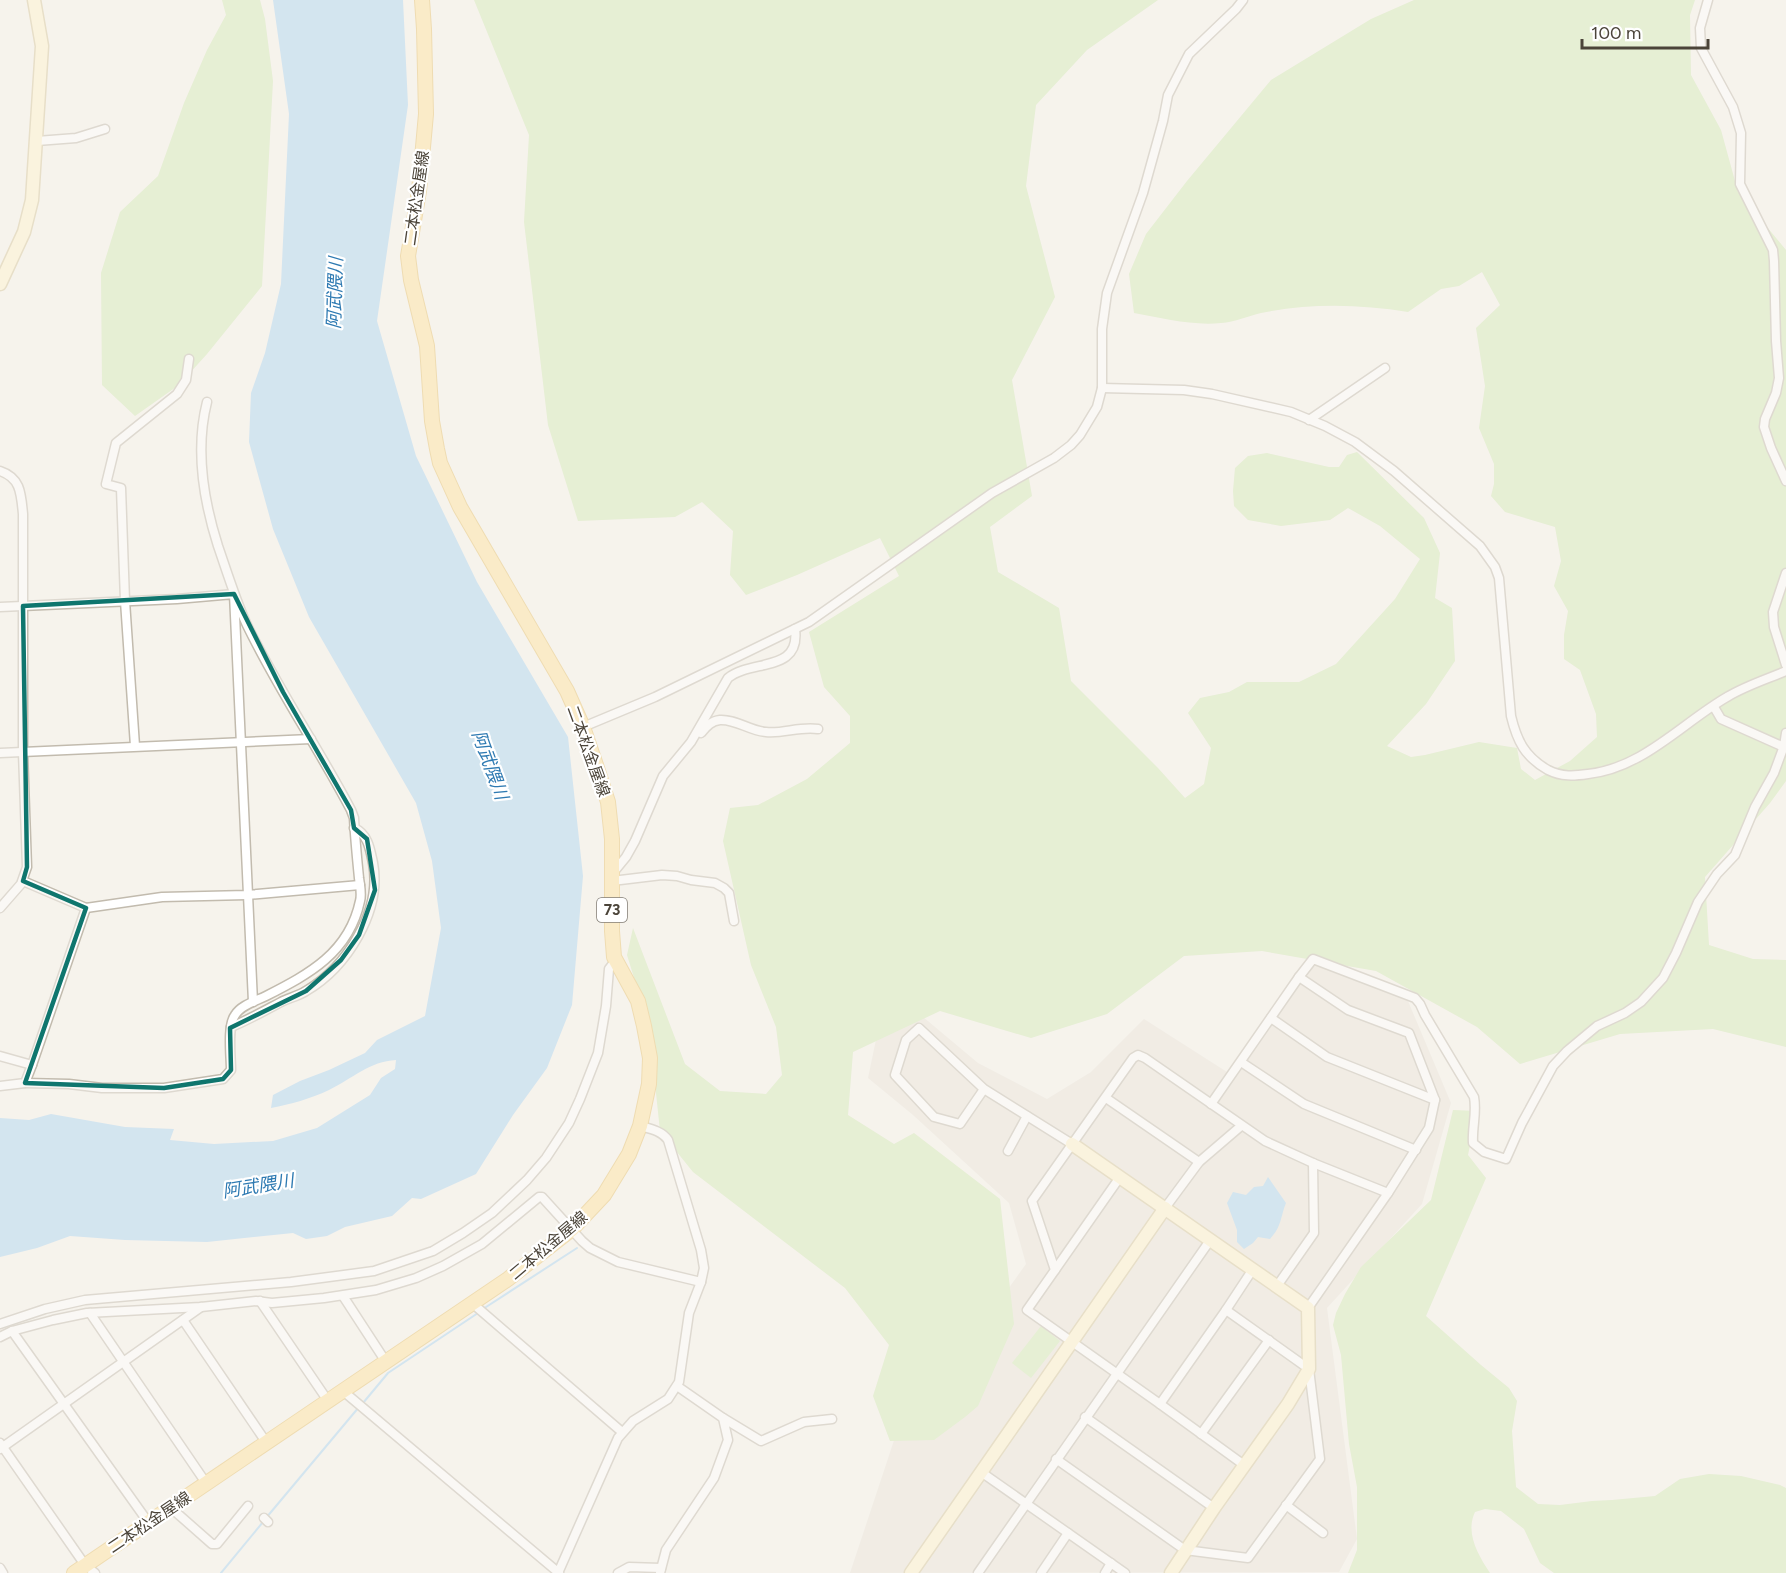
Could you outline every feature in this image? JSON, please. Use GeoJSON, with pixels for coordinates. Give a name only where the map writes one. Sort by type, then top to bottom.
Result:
{"type":"FeatureCollection","features":[{"type":"Feature","properties":{"kind":"main road","name":"二本松金屋線"},"geometry":{"type":"LineString","coordinates":[[85,1570],[148,1522],[266,1442],[386,1362],[477,1308],[508,1279],[572,1229],[604,1195],[629,1154],[640,1126],[649,1084],[650,1058],[638,1001],[616,960],[612,931],[612,839],[608,802],[583,727],[567,690],[460,507],[440,463],[437,449],[432,421],[427,346],[411,280],[408,256],[419,191],[426,114],[422,0]]}},
{"type":"Feature","properties":{"kind":"street"},"geometry":{"type":"LineString","coordinates":[[0,284],[21,239],[32,200],[42,46],[34,0]]}},
{"type":"Feature","properties":{"kind":"street"},"geometry":{"type":"LineString","coordinates":[[583,727],[655,697],[809,622],[941,527],[992,493],[1054,458],[1071,445],[1089,423],[1097,407],[1102,388],[1102,329],[1107,293],[1143,193],[1168,95],[1189,54],[1243,0]]}},
{"type":"Feature","properties":{"kind":"street"},"geometry":{"type":"LineString","coordinates":[[1708,0],[1700,28],[1701,48],[1732,107],[1741,133],[1740,184],[1773,250],[1779,378],[1764,427],[1770,448],[1786,481]]}},
{"type":"Feature","properties":{"kind":"street"},"geometry":{"type":"LineString","coordinates":[[37,141],[76,138],[105,129]]}},
{"type":"Feature","properties":{"kind":"street"},"geometry":{"type":"LineString","coordinates":[[135,746],[125,601],[121,488],[106,484],[116,443],[177,394],[186,380],[189,359]]}},
{"type":"Feature","properties":{"kind":"street"},"geometry":{"type":"LineString","coordinates":[[1310,420],[1385,368]]}},
{"type":"Feature","properties":{"kind":"street"},"geometry":{"type":"LineString","coordinates":[[1102,388],[1184,390],[1291,412],[1355,442],[1395,471],[1472,540],[1489,557],[1495,567],[1499,578],[1511,716],[1517,739],[1524,750],[1542,766],[1557,774],[1574,776],[1603,773],[1637,758],[1727,697],[1786,671]]}},
{"type":"Feature","properties":{"kind":"street"},"geometry":{"type":"LineString","coordinates":[[0,1086],[25,1083],[69,1084],[102,1088],[152,1088],[193,1085],[223,1079],[231,1070],[231,1027],[234,1016],[241,1009],[321,965],[334,951],[353,921],[361,900],[351,810],[272,673],[246,622],[234,594],[210,519],[204,489],[202,457],[204,411],[207,402]]}},
{"type":"Feature","properties":{"kind":"street"},"geometry":{"type":"LineString","coordinates":[[0,471],[10,475],[21,494],[23,752],[27,867],[23,880],[0,908]]}},
{"type":"Feature","properties":{"kind":"street"},"geometry":{"type":"LineString","coordinates":[[1786,573],[1773,612],[1774,627],[1786,665]]}},
{"type":"Feature","properties":{"kind":"street"},"geometry":{"type":"LineString","coordinates":[[0,607],[234,594]]}},
{"type":"Feature","properties":{"kind":"street"},"geometry":{"type":"LineString","coordinates":[[234,594],[253,1002]]}},
{"type":"Feature","properties":{"kind":"street"},"geometry":{"type":"LineString","coordinates":[[612,877],[635,841],[663,776],[694,738],[728,678],[735,672],[788,656],[795,646],[795,629]]}},
{"type":"Feature","properties":{"kind":"street"},"geometry":{"type":"LineString","coordinates":[[1714,706],[1720,719],[1785,747]]}},
{"type":"Feature","properties":{"kind":"street"},"geometry":{"type":"LineString","coordinates":[[694,738],[711,722],[717,720],[725,720],[768,733],[818,729]]}},
{"type":"Feature","properties":{"kind":"street"},"geometry":{"type":"LineString","coordinates":[[1211,1104],[1313,959],[1415,998],[1474,1097],[1476,1110],[1472,1134],[1473,1143],[1484,1152],[1506,1159],[1522,1123],[1553,1066],[1597,1026],[1625,1013],[1641,1002],[1663,978],[1680,946],[1698,902],[1735,855],[1744,829],[1785,747],[1786,732]]}},
{"type":"Feature","properties":{"kind":"street"},"geometry":{"type":"LineString","coordinates":[[0,753],[310,739]]}},
{"type":"Feature","properties":{"kind":"street"},"geometry":{"type":"LineString","coordinates":[[231,1027],[306,991],[326,976],[359,935],[369,913],[375,890],[375,871],[367,839],[354,828]]}},
{"type":"Feature","properties":{"kind":"street"},"geometry":{"type":"LineString","coordinates":[[612,877],[662,875],[715,883],[729,893],[734,921]]}},
{"type":"Feature","properties":{"kind":"street"},"geometry":{"type":"LineString","coordinates":[[23,880],[86,909],[162,897],[247,895],[360,885]]}},
{"type":"Feature","properties":{"kind":"street"},"geometry":{"type":"LineString","coordinates":[[25,1083],[86,909]]}},
{"type":"Feature","properties":{"kind":"street"},"geometry":{"type":"LineString","coordinates":[[0,1324],[45,1309],[85,1300],[291,1282],[374,1271],[433,1251],[464,1233],[492,1213],[527,1180],[546,1158],[569,1123],[598,1053],[606,1006],[609,969],[616,960]]}},
{"type":"Feature","properties":{"kind":"street"},"geometry":{"type":"LineString","coordinates":[[1056,1459],[1185,1550],[1248,1558],[1320,1459],[1309,1369],[1308,1308],[1416,1150],[1429,1128],[1435,1100],[1409,1034],[1348,1010],[1299,977]]}},
{"type":"Feature","properties":{"kind":"street"},"geometry":{"type":"LineString","coordinates":[[1271,1018],[1327,1057],[1435,1100]]}},
{"type":"Feature","properties":{"kind":"street"},"geometry":{"type":"LineString","coordinates":[[984,1089],[960,1124],[934,1117],[895,1075],[906,1040],[919,1028],[984,1089],[1072,1144],[1308,1308]]}},
{"type":"Feature","properties":{"kind":"street"},"geometry":{"type":"LineString","coordinates":[[1055,1270],[1032,1202],[1133,1058],[1138,1055],[1265,1141],[1388,1193]]}},
{"type":"Feature","properties":{"kind":"street"},"geometry":{"type":"LineString","coordinates":[[0,1056],[32,1065]]}},
{"type":"Feature","properties":{"kind":"street"},"geometry":{"type":"LineString","coordinates":[[1240,1062],[1304,1104],[1416,1150]]}},
{"type":"Feature","properties":{"kind":"street"},"geometry":{"type":"LineString","coordinates":[[1106,1098],[1199,1162]]}},
{"type":"Feature","properties":{"kind":"street"},"geometry":{"type":"LineString","coordinates":[[1008,1151],[1027,1116]]}},
{"type":"Feature","properties":{"kind":"street"},"geometry":{"type":"LineString","coordinates":[[343,1391],[558,1573],[615,1443],[633,1421],[668,1399],[679,1382],[689,1313],[704,1268],[701,1250],[668,1140],[658,1131],[640,1126]]}},
{"type":"Feature","properties":{"kind":"street"},"geometry":{"type":"LineString","coordinates":[[911,1573],[1165,1208],[1199,1162],[1241,1126]]}},
{"type":"Feature","properties":{"kind":"street"},"geometry":{"type":"LineString","coordinates":[[1277,1286],[1314,1233],[1313,1163]]}},
{"type":"Feature","properties":{"kind":"street"},"geometry":{"type":"LineString","coordinates":[[1120,1177],[1027,1310],[1244,1465]]}},
{"type":"Feature","properties":{"kind":"street"},"geometry":{"type":"LineString","coordinates":[[0,1337],[12,1331],[52,1320],[90,1313],[201,1307],[260,1301],[272,1303],[343,1296],[376,1290],[416,1278],[482,1244],[538,1197],[542,1197],[590,1248],[618,1262],[701,1282]]}},
{"type":"Feature","properties":{"kind":"street"},"geometry":{"type":"LineString","coordinates":[[978,1573],[1211,1239]]}},
{"type":"Feature","properties":{"kind":"street"},"geometry":{"type":"LineString","coordinates":[[1160,1404],[1253,1269]]}},
{"type":"Feature","properties":{"kind":"street"},"geometry":{"type":"LineString","coordinates":[[343,1296],[386,1362]]}},
{"type":"Feature","properties":{"kind":"street"},"geometry":{"type":"LineString","coordinates":[[260,1301],[328,1401]]}},
{"type":"Feature","properties":{"kind":"street"},"geometry":{"type":"LineString","coordinates":[[85,1570],[1,1446],[201,1307]]}},
{"type":"Feature","properties":{"kind":"street"},"geometry":{"type":"LineString","coordinates":[[477,1308],[622,1432]]}},
{"type":"Feature","properties":{"kind":"street"},"geometry":{"type":"LineString","coordinates":[[1226,1310],[1309,1369]]}},
{"type":"Feature","properties":{"kind":"street"},"geometry":{"type":"LineString","coordinates":[[90,1313],[206,1483]]}},
{"type":"Feature","properties":{"kind":"street"},"geometry":{"type":"LineString","coordinates":[[183,1320],[266,1442]]}},
{"type":"Feature","properties":{"kind":"street"},"geometry":{"type":"LineString","coordinates":[[12,1331],[148,1522]]}},
{"type":"Feature","properties":{"kind":"street"},"geometry":{"type":"LineString","coordinates":[[1201,1434],[1269,1340]]}},
{"type":"Feature","properties":{"kind":"street"},"geometry":{"type":"LineString","coordinates":[[1171,1573],[1288,1404],[1309,1369]]}},
{"type":"Feature","properties":{"kind":"street"},"geometry":{"type":"LineString","coordinates":[[677,1386],[760,1441],[804,1422],[832,1419]]}},
{"type":"Feature","properties":{"kind":"street"},"geometry":{"type":"LineString","coordinates":[[618,1573],[629,1567],[661,1570],[666,1550],[714,1478],[728,1440],[723,1418]]}},
{"type":"Feature","properties":{"kind":"street"},"geometry":{"type":"LineString","coordinates":[[1086,1418],[1214,1508]]}},
{"type":"Feature","properties":{"kind":"street"},"geometry":{"type":"LineString","coordinates":[[981,1472],[1125,1573]]}},
{"type":"Feature","properties":{"kind":"street"},"geometry":{"type":"LineString","coordinates":[[1286,1505],[1323,1533]]}},
{"type":"Feature","properties":{"kind":"street"},"geometry":{"type":"LineString","coordinates":[[170,1507],[212,1544],[217,1544],[248,1506]]}},
{"type":"Feature","properties":{"kind":"street"},"geometry":{"type":"LineString","coordinates":[[1041,1573],[1068,1533]]}},
{"type":"Feature","properties":{"kind":"street"},"geometry":{"type":"LineString","coordinates":[[1105,1573],[1111,1563]]}},
{"type":"Feature","properties":{"kind":"street"},"geometry":{"type":"LineString","coordinates":[[0,1568],[3,1573]]}},
{"type":"Feature","properties":{"kind":"highlighted area"},"geometry":{"type":"Polygon","coordinates":[[[234,594],[283,692],[351,810],[354,828],[367,839],[375,890],[359,935],[341,960],[306,991],[230,1028],[231,1070],[223,1079],[164,1088],[25,1083],[86,908],[23,881],[27,867],[23,606],[234,594]]]}},
{"type":"Feature","properties":{"kind":"shaded area"},"geometry":{"type":"Polygon","coordinates":[[[1312,956],[1408,1001],[1451,1103],[1422,1204],[1327,1308],[1357,1539],[1339,1572],[850,1573],[928,1338],[998,1303],[1026,1264],[1009,1203],[913,1115],[868,1078],[878,1030],[910,1006],[978,1063],[1047,1099],[1091,1072],[1144,1019],[1227,1072],[1312,956]]]}},
{"type":"Feature","properties":{"kind":"green space"},"geometry":{"type":"Polygon","coordinates":[[[222,0],[260,0],[265,19],[273,81],[262,286],[179,385],[135,416],[102,385],[101,273],[120,212],[158,176],[184,103],[207,50],[226,15],[222,0]]]}},
{"type":"Feature","properties":{"kind":"green space"},"geometry":{"type":"Polygon","coordinates":[[[474,0],[1158,0],[1087,50],[1036,105],[1026,186],[1055,297],[1012,380],[1032,496],[990,527],[998,572],[1059,608],[1071,681],[1185,798],[1204,784],[1211,748],[1188,713],[1200,698],[1229,692],[1247,682],[1299,682],[1336,664],[1395,599],[1420,559],[1380,526],[1348,508],[1330,520],[1281,526],[1248,520],[1234,506],[1233,491],[1235,468],[1248,456],[1267,453],[1329,467],[1339,467],[1347,455],[1357,452],[1424,518],[1440,553],[1435,598],[1452,608],[1455,661],[1426,704],[1387,746],[1411,757],[1479,742],[1517,748],[1521,769],[1535,780],[1570,761],[1597,737],[1596,714],[1580,670],[1564,659],[1564,635],[1568,611],[1554,586],[1561,561],[1555,527],[1505,512],[1491,496],[1494,484],[1494,464],[1479,428],[1485,386],[1476,328],[1500,305],[1482,272],[1459,286],[1441,289],[1408,312],[1372,307],[1316,306],[1261,313],[1210,324],[1188,322],[1134,313],[1129,274],[1146,234],[1271,80],[1371,19],[1414,0],[1695,0],[1690,15],[1691,75],[1721,130],[1738,192],[1786,250],[1786,781],[1770,803],[1705,877],[1709,945],[1753,959],[1786,960],[1786,1047],[1713,1029],[1620,1034],[1520,1064],[1477,1027],[1376,971],[1262,951],[1184,956],[1107,1014],[1031,1038],[940,1011],[853,1052],[848,1115],[894,1144],[914,1133],[1000,1199],[1014,1324],[978,1406],[934,1440],[890,1441],[873,1396],[889,1345],[845,1288],[693,1172],[660,1131],[649,1026],[627,955],[633,928],[685,1064],[720,1091],[766,1094],[782,1075],[776,1027],[751,965],[723,841],[730,808],[758,805],[807,779],[850,743],[850,716],[824,687],[809,632],[899,576],[880,538],[746,595],[730,575],[733,531],[702,502],[675,517],[578,521],[548,425],[524,222],[529,135],[474,0]]]}},
{"type":"Feature","properties":{"kind":"green space"},"geometry":{"type":"Polygon","coordinates":[[[1453,1110],[1477,1111],[1468,1155],[1486,1178],[1426,1316],[1509,1388],[1517,1401],[1512,1431],[1516,1487],[1538,1504],[1560,1505],[1655,1496],[1680,1479],[1709,1474],[1741,1476],[1780,1485],[1786,1488],[1786,1573],[1554,1573],[1540,1563],[1524,1529],[1501,1511],[1485,1509],[1475,1512],[1471,1528],[1474,1544],[1490,1573],[1348,1573],[1357,1550],[1357,1487],[1349,1444],[1341,1355],[1333,1325],[1345,1294],[1361,1267],[1431,1200],[1453,1110]]]}},
{"type":"Feature","properties":{"kind":"green space"},"geometry":{"type":"Polygon","coordinates":[[[1041,1326],[1060,1341],[1031,1378],[1012,1363],[1041,1326]]]}},
{"type":"Feature","properties":{"kind":"water","name":"阿武隈川"},"geometry":{"type":"Polygon","coordinates":[[[273,0],[403,0],[408,105],[377,321],[416,456],[477,582],[568,737],[583,876],[572,1005],[547,1068],[513,1115],[476,1174],[421,1199],[412,1198],[392,1216],[345,1227],[327,1236],[306,1239],[293,1233],[207,1242],[70,1236],[37,1248],[0,1257],[0,1118],[29,1120],[51,1114],[125,1127],[174,1129],[170,1140],[214,1144],[273,1141],[317,1128],[370,1095],[381,1078],[395,1069],[396,1060],[369,1067],[329,1090],[293,1103],[271,1108],[273,1095],[365,1053],[377,1040],[425,1016],[441,928],[432,861],[416,803],[309,617],[273,529],[249,442],[251,393],[265,353],[281,284],[289,114],[273,0]]]}},
{"type":"Feature","properties":{"kind":"water"},"geometry":{"type":"Polygon","coordinates":[[[1268,1177],[1286,1203],[1280,1222],[1270,1239],[1258,1237],[1244,1249],[1237,1242],[1237,1230],[1227,1203],[1233,1192],[1246,1195],[1254,1187],[1263,1186],[1268,1177]]]}},
{"type":"Feature","properties":{"kind":"waterway"},"geometry":{"type":"LineString","coordinates":[[483,1309],[577,1248]]}},
{"type":"Feature","properties":{"kind":"waterway"},"geometry":{"type":"LineString","coordinates":[[363,1403],[388,1373],[478,1313]]}},
{"type":"Feature","properties":{"kind":"waterway"},"geometry":{"type":"LineString","coordinates":[[266,1518],[359,1407]]}},
{"type":"Feature","properties":{"kind":"waterway"},"geometry":{"type":"LineString","coordinates":[[221,1573],[263,1522]]}}]}
